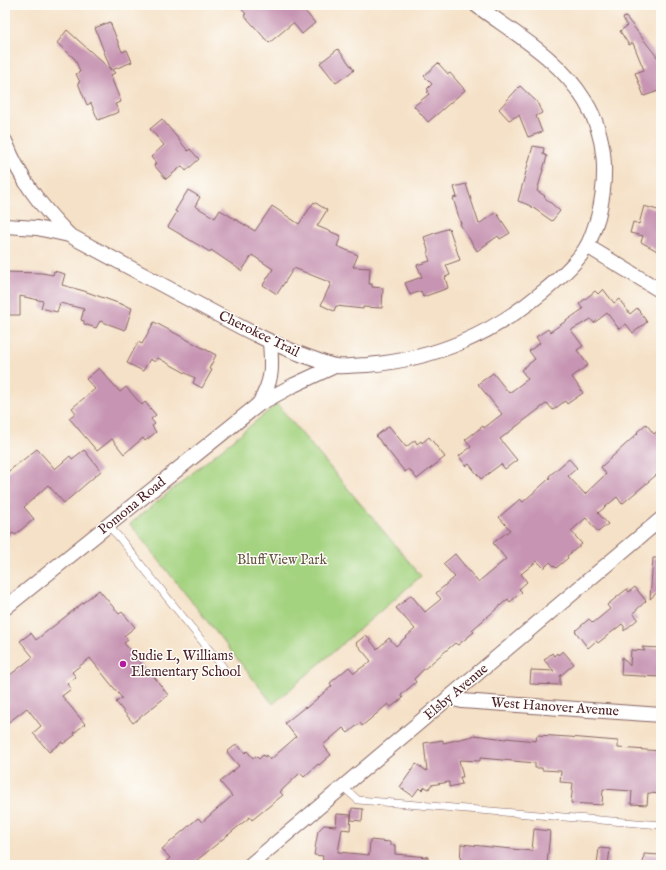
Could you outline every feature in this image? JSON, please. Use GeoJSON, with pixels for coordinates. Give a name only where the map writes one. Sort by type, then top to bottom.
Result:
{"type":"FeatureCollection","features":[{"type":"Feature","properties":{"kind":"street","name":"Cherokee Trail"},"geometry":{"type":"LineString","coordinates":[[5,226],[37,228],[70,235],[270,342],[335,366],[376,364],[425,356],[454,346],[482,333],[511,316],[556,282],[575,262],[587,246],[596,224],[602,199],[605,174],[603,149],[596,125],[586,102],[572,82],[556,64],[539,50],[476,5]]}},
{"type":"Feature","properties":{"kind":"street","name":"Cherokee Trail"},"geometry":{"type":"LineString","coordinates":[[5,141],[20,173],[33,194],[48,213],[70,235]]}},
{"type":"Feature","properties":{"kind":"street"},"geometry":{"type":"LineString","coordinates":[[587,246],[661,291]]}},
{"type":"Feature","properties":{"kind":"street","name":"Pomona Road"},"geometry":{"type":"LineString","coordinates":[[259,404],[268,389],[272,368],[270,342]]}},
{"type":"Feature","properties":{"kind":"street","name":"Pomona Road"},"geometry":{"type":"LineString","coordinates":[[5,608],[259,404],[294,385],[335,366]]}},
{"type":"Feature","properties":{"kind":"street","name":"Elsby Avenue"},"geometry":{"type":"LineString","coordinates":[[250,865],[661,519]]}},
{"type":"Feature","properties":{"kind":"street","name":"West Hanover Avenue"},"geometry":{"type":"LineString","coordinates":[[449,698],[462,701],[661,715]]}},
{"type":"Feature","properties":{"kind":"lane"},"geometry":{"type":"LineString","coordinates":[[108,526],[118,536],[223,667]]}},
{"type":"Feature","properties":{"kind":"lane"},"geometry":{"type":"LineString","coordinates":[[343,787],[358,800],[661,825]]}},
{"type":"Feature","properties":{"kind":"green space","name":"Bluff View Park"},"geometry":{"type":"Polygon","coordinates":[[[277,404],[421,576],[273,704],[130,524],[277,404]]]}},
{"type":"Feature","properties":{"kind":"building"},"geometry":{"type":"Polygon","coordinates":[[[238,5],[300,5],[315,23],[302,34],[293,23],[269,43],[244,15],[246,14],[238,5]]]}},
{"type":"Feature","properties":{"kind":"building"},"geometry":{"type":"Polygon","coordinates":[[[626,17],[661,62],[661,90],[644,96],[635,73],[644,70],[633,43],[629,45],[620,31],[627,26],[623,18],[626,17]]]}},
{"type":"Feature","properties":{"kind":"building"},"geometry":{"type":"Polygon","coordinates":[[[110,22],[122,52],[127,50],[132,62],[112,70],[115,73],[110,75],[121,102],[115,104],[119,112],[98,120],[91,103],[87,105],[78,83],[80,82],[76,74],[80,72],[75,59],[57,43],[67,30],[111,70],[95,28],[110,22]]]}},
{"type":"Feature","properties":{"kind":"building"},"geometry":{"type":"Polygon","coordinates":[[[338,49],[354,70],[336,83],[320,63],[338,49]]]}},
{"type":"Feature","properties":{"kind":"building"},"geometry":{"type":"Polygon","coordinates":[[[438,63],[448,74],[450,73],[465,90],[428,122],[414,106],[429,94],[427,89],[432,84],[424,76],[438,63]]]}},
{"type":"Feature","properties":{"kind":"building"},"geometry":{"type":"Polygon","coordinates":[[[520,86],[537,102],[542,113],[536,116],[542,132],[528,137],[519,115],[509,120],[499,109],[520,86]]]}},
{"type":"Feature","properties":{"kind":"building"},"geometry":{"type":"Polygon","coordinates":[[[162,119],[188,151],[190,149],[199,159],[186,171],[182,166],[166,179],[154,165],[156,163],[151,157],[164,145],[150,129],[162,119]]]}},
{"type":"Feature","properties":{"kind":"building"},"geometry":{"type":"Polygon","coordinates":[[[533,146],[544,148],[543,154],[547,156],[537,191],[545,196],[544,197],[560,211],[552,221],[529,205],[518,201],[533,146]]]}},
{"type":"Feature","properties":{"kind":"building"},"geometry":{"type":"Polygon","coordinates":[[[466,184],[479,224],[496,212],[510,233],[500,239],[498,236],[477,251],[460,224],[453,198],[457,197],[454,187],[466,184]]]}},
{"type":"Feature","properties":{"kind":"building"},"geometry":{"type":"Polygon","coordinates":[[[188,190],[200,197],[195,206],[215,218],[220,210],[255,231],[272,206],[299,224],[314,202],[327,210],[317,226],[341,236],[337,246],[358,255],[353,267],[370,268],[369,284],[372,284],[372,287],[383,288],[382,308],[363,307],[363,309],[336,306],[334,311],[321,305],[331,283],[294,268],[277,294],[263,285],[273,269],[252,255],[242,271],[211,250],[210,252],[168,227],[177,212],[175,211],[188,190]]]}},
{"type":"Feature","properties":{"kind":"building"},"geometry":{"type":"Polygon","coordinates":[[[644,206],[661,211],[661,253],[641,242],[643,236],[630,233],[633,222],[639,224],[644,206]]]}},
{"type":"Feature","properties":{"kind":"building"},"geometry":{"type":"Polygon","coordinates":[[[449,228],[460,260],[446,265],[450,275],[445,277],[448,288],[423,297],[421,291],[410,295],[405,283],[422,277],[417,265],[430,261],[424,237],[449,228]]]}},
{"type":"Feature","properties":{"kind":"building"},"geometry":{"type":"Polygon","coordinates":[[[54,271],[65,274],[62,285],[132,308],[125,330],[100,321],[96,328],[84,324],[84,321],[81,320],[84,309],[60,303],[57,312],[41,308],[43,301],[20,296],[20,315],[6,315],[5,272],[42,273],[53,275],[54,271]]]}},
{"type":"Feature","properties":{"kind":"building"},"geometry":{"type":"Polygon","coordinates":[[[603,289],[614,303],[619,299],[630,314],[637,308],[647,322],[633,333],[626,324],[619,329],[607,313],[594,323],[591,319],[571,330],[583,346],[577,350],[588,365],[572,377],[583,393],[567,404],[565,401],[553,410],[547,403],[500,439],[517,460],[505,469],[501,464],[481,479],[469,464],[466,466],[459,456],[471,447],[465,440],[502,414],[478,384],[493,373],[509,393],[528,379],[521,370],[535,359],[529,351],[540,343],[536,337],[548,329],[550,332],[583,309],[579,304],[595,291],[598,294],[603,289]]]}},
{"type":"Feature","properties":{"kind":"building"},"geometry":{"type":"Polygon","coordinates":[[[154,322],[216,355],[209,369],[212,370],[202,388],[193,383],[195,378],[158,358],[155,362],[150,359],[143,371],[127,363],[138,342],[142,344],[154,322]]]}},
{"type":"Feature","properties":{"kind":"building"},"geometry":{"type":"Polygon","coordinates":[[[99,368],[120,392],[126,387],[142,405],[145,402],[156,415],[151,419],[155,424],[152,426],[156,432],[145,441],[143,438],[124,454],[112,439],[97,451],[69,418],[76,413],[72,408],[95,389],[86,379],[99,368]]]}},
{"type":"Feature","properties":{"kind":"building"},"geometry":{"type":"Polygon","coordinates":[[[646,424],[654,434],[661,428],[661,471],[622,504],[617,497],[598,513],[608,524],[598,532],[586,518],[571,531],[582,544],[567,556],[568,558],[556,568],[550,562],[544,568],[537,561],[521,574],[527,582],[519,589],[522,592],[510,602],[508,599],[472,630],[474,632],[458,645],[455,643],[422,671],[414,679],[416,682],[401,695],[403,698],[391,707],[388,704],[362,726],[360,723],[348,733],[343,728],[323,745],[331,755],[319,765],[318,764],[304,777],[300,773],[280,792],[283,795],[252,820],[250,817],[191,865],[162,865],[170,858],[162,849],[198,818],[202,822],[232,796],[220,782],[239,766],[227,752],[237,744],[245,753],[247,751],[253,758],[256,756],[259,759],[263,755],[265,757],[266,755],[270,760],[296,737],[285,723],[305,707],[306,708],[332,686],[330,683],[349,667],[354,673],[371,661],[356,643],[366,635],[377,649],[389,638],[396,646],[415,629],[396,608],[411,595],[425,612],[441,599],[436,593],[455,577],[443,564],[455,554],[478,582],[506,559],[493,543],[510,530],[499,517],[520,499],[523,502],[550,478],[549,476],[569,459],[577,468],[568,476],[585,494],[606,474],[601,467],[646,424]]]}},
{"type":"Feature","properties":{"kind":"building"},"geometry":{"type":"Polygon","coordinates":[[[389,426],[406,447],[415,440],[417,444],[421,441],[422,443],[429,437],[445,457],[417,479],[409,469],[405,472],[376,436],[389,426]]]}},
{"type":"Feature","properties":{"kind":"building"},"geometry":{"type":"Polygon","coordinates":[[[37,449],[55,469],[70,456],[72,459],[84,450],[101,471],[64,503],[48,485],[24,507],[34,519],[15,535],[13,533],[5,539],[5,474],[37,449]]]}},
{"type":"Feature","properties":{"kind":"building"},"geometry":{"type":"Polygon","coordinates":[[[653,558],[661,558],[661,589],[650,599],[653,558]]]}},
{"type":"Feature","properties":{"kind":"building"},"geometry":{"type":"Polygon","coordinates":[[[635,587],[646,601],[633,613],[638,619],[624,631],[624,626],[622,624],[598,643],[596,641],[588,648],[575,631],[589,619],[593,623],[610,609],[607,605],[627,589],[629,592],[635,587]]]}},
{"type":"Feature","properties":{"kind":"building"},"geometry":{"type":"Polygon","coordinates":[[[99,590],[119,614],[122,612],[135,627],[124,636],[128,640],[124,643],[150,675],[152,674],[168,695],[133,723],[116,702],[122,698],[90,658],[72,672],[76,677],[67,684],[71,689],[62,696],[85,724],[74,733],[75,735],[63,744],[62,742],[49,752],[33,733],[41,726],[27,708],[5,725],[5,679],[33,657],[20,641],[31,633],[36,640],[99,590]]]}},
{"type":"Feature","properties":{"kind":"building"},"geometry":{"type":"Polygon","coordinates":[[[642,647],[661,648],[661,677],[621,675],[622,657],[630,666],[631,650],[645,651],[642,647]]]}},
{"type":"Feature","properties":{"kind":"building"},"geometry":{"type":"Polygon","coordinates":[[[563,651],[574,664],[560,676],[560,685],[530,684],[531,670],[554,671],[544,660],[552,653],[554,656],[563,651]]]}},
{"type":"Feature","properties":{"kind":"building"},"geometry":{"type":"Polygon","coordinates":[[[474,735],[536,741],[537,735],[618,741],[618,748],[661,751],[661,794],[648,793],[647,805],[631,804],[632,791],[603,789],[602,805],[571,803],[573,783],[560,782],[561,771],[535,768],[535,763],[480,758],[480,761],[459,760],[463,777],[460,777],[462,784],[449,787],[449,782],[431,785],[429,789],[425,787],[422,790],[419,788],[413,796],[400,787],[416,764],[427,771],[424,743],[443,740],[443,743],[474,735]]]}},
{"type":"Feature","properties":{"kind":"building"},"geometry":{"type":"Polygon","coordinates":[[[352,808],[363,809],[362,821],[351,820],[352,808]]]}},
{"type":"Feature","properties":{"kind":"building"},"geometry":{"type":"Polygon","coordinates":[[[337,814],[351,815],[350,830],[342,829],[338,852],[369,855],[370,840],[390,842],[390,845],[395,845],[395,854],[428,857],[427,865],[322,865],[323,856],[314,855],[318,831],[324,825],[336,826],[337,814]]]}},
{"type":"Feature","properties":{"kind":"building"},"geometry":{"type":"Polygon","coordinates":[[[534,829],[550,831],[547,865],[460,865],[461,844],[532,851],[534,829]]]}},
{"type":"Feature","properties":{"kind":"building"},"geometry":{"type":"Polygon","coordinates":[[[599,848],[610,849],[608,865],[597,865],[599,848]]]}},
{"type":"Feature","properties":{"kind":"building"},"geometry":{"type":"Polygon","coordinates":[[[644,854],[660,855],[659,865],[643,865],[644,854]]]}},
{"type":"Feature","properties":{"kind":"place","name":"Sudie L, Williams Elementary School"},"geometry":{"type":"Point","coordinates":[123,664]}}]}
